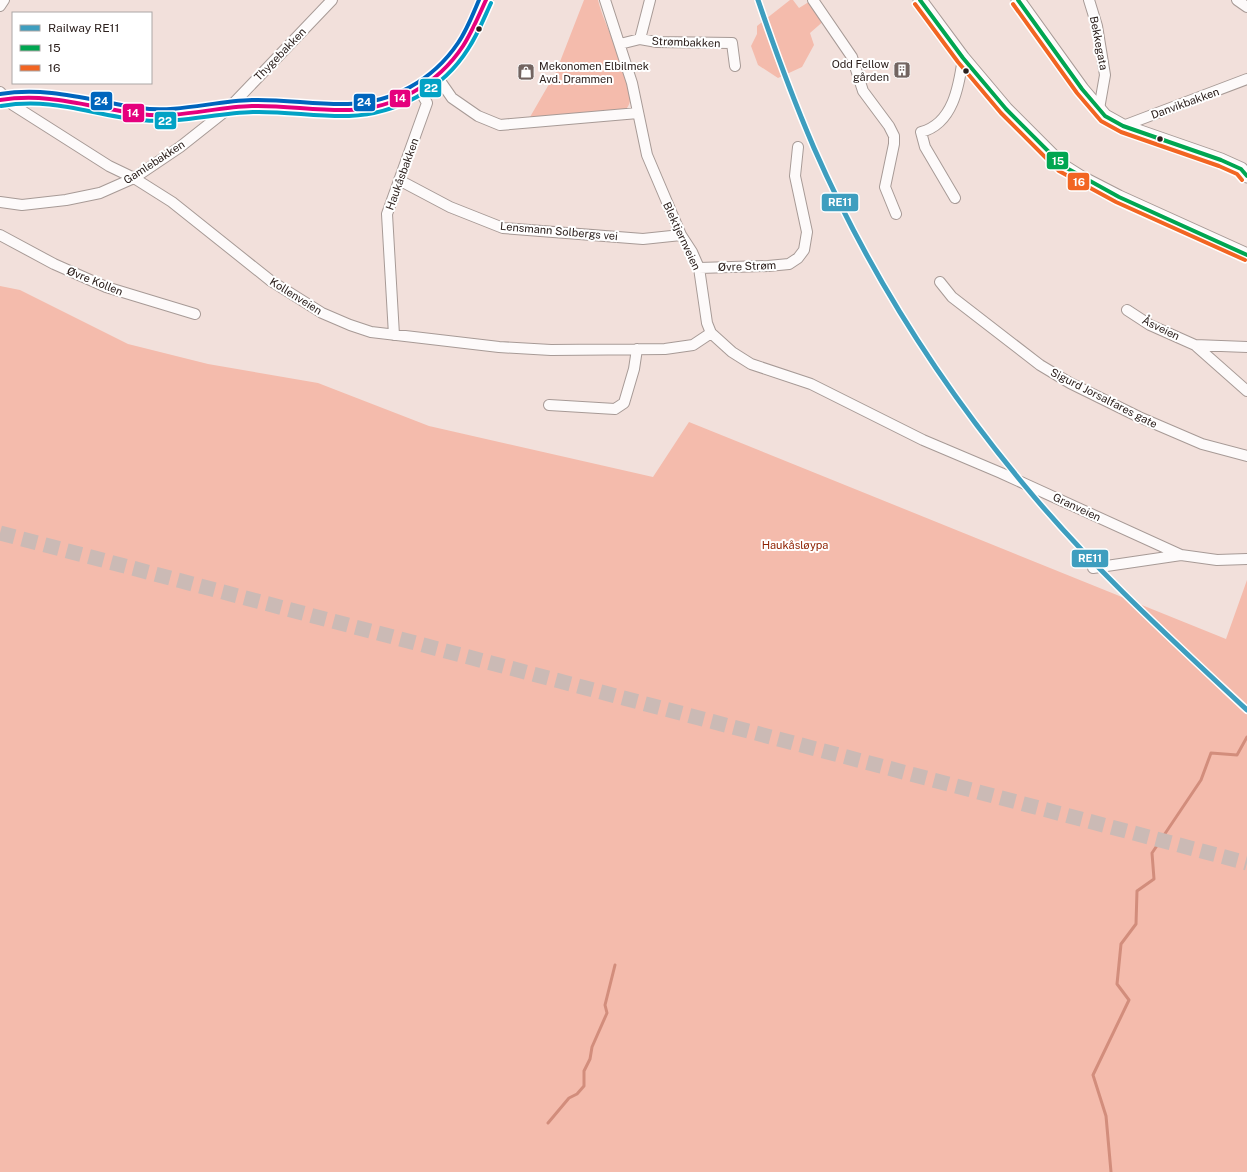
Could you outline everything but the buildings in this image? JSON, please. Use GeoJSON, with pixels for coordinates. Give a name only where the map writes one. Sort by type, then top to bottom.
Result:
{"type":"FeatureCollection","features":[{"type":"Feature","properties":{"kind":"main road"},"geometry":{"type":"LineString","coordinates":[[2,97],[53,97],[141,114],[170,116],[232,101],[253,106],[305,109],[359,109],[384,105],[403,98],[419,89],[436,75],[462,47],[486,0]]}},
{"type":"Feature","properties":{"kind":"main road"},"geometry":{"type":"LineString","coordinates":[[920,0],[963,58],[1006,109],[1063,166],[1119,198],[1247,255]]}},
{"type":"Feature","properties":{"kind":"main road"},"geometry":{"type":"LineString","coordinates":[[1018,0],[1105,116],[1123,126],[1221,160],[1245,172]]}},
{"type":"Feature","properties":{"kind":"street"},"geometry":{"type":"LineString","coordinates":[[0,6],[4,0]]}},
{"type":"Feature","properties":{"kind":"street","name":"Thygebakken"},"geometry":{"type":"LineString","coordinates":[[232,101],[332,0]]}},
{"type":"Feature","properties":{"kind":"street","name":"Blektjernveien"},"geometry":{"type":"LineString","coordinates":[[604,0],[632,82],[647,155],[681,235],[692,252],[699,268],[707,323],[711,333]]}},
{"type":"Feature","properties":{"kind":"street","name":"Strømbakken"},"geometry":{"type":"LineString","coordinates":[[640,39],[650,0]]}},
{"type":"Feature","properties":{"kind":"street"},"geometry":{"type":"LineString","coordinates":[[813,0],[852,57],[863,91],[889,126],[894,136],[894,144],[885,187],[896,214]]}},
{"type":"Feature","properties":{"kind":"street","name":"Bekkegata"},"geometry":{"type":"LineString","coordinates":[[1090,0],[1097,26],[1105,75],[1099,109]]}},
{"type":"Feature","properties":{"kind":"street"},"geometry":{"type":"LineString","coordinates":[[1237,0],[1247,7]]}},
{"type":"Feature","properties":{"kind":"street","name":"Strømbakken"},"geometry":{"type":"LineString","coordinates":[[620,44],[640,39],[657,42],[732,43],[735,66]]}},
{"type":"Feature","properties":{"kind":"street"},"geometry":{"type":"LineString","coordinates":[[955,198],[925,147],[921,132],[931,129],[944,116],[954,101],[960,80],[963,58]]}},
{"type":"Feature","properties":{"kind":"street"},"geometry":{"type":"LineString","coordinates":[[436,75],[452,98],[478,116],[500,125],[638,114]]}},
{"type":"Feature","properties":{"kind":"street","name":"Danvikbakken"},"geometry":{"type":"LineString","coordinates":[[1123,126],[1247,79]]}},
{"type":"Feature","properties":{"kind":"street","name":"Haukåsbakken"},"geometry":{"type":"LineString","coordinates":[[394,335],[387,214],[428,103],[419,89]]}},
{"type":"Feature","properties":{"kind":"street","name":"Kollenveien"},"geometry":{"type":"LineString","coordinates":[[2,97],[108,166],[134,178],[172,202],[271,281],[322,313],[371,332],[498,347],[551,350],[665,349],[693,345],[711,333]]}},
{"type":"Feature","properties":{"kind":"street","name":"Gamlebakken"},"geometry":{"type":"LineString","coordinates":[[0,202],[22,204],[66,200],[100,193],[134,178],[180,147],[232,101]]}},
{"type":"Feature","properties":{"kind":"street","name":"Øvre Strøm"},"geometry":{"type":"LineString","coordinates":[[699,268],[789,264],[798,258],[804,250],[807,232],[795,176],[798,148]]}},
{"type":"Feature","properties":{"kind":"street","name":"Lensmann Solbergs vei"},"geometry":{"type":"LineString","coordinates":[[399,180],[450,207],[503,228],[643,239],[681,235]]}},
{"type":"Feature","properties":{"kind":"street","name":"Øvre Kollen"},"geometry":{"type":"LineString","coordinates":[[0,236],[54,264],[106,287],[195,314]]}},
{"type":"Feature","properties":{"kind":"street","name":"Sigurd Jorsalfares gate"},"geometry":{"type":"LineString","coordinates":[[940,282],[952,297],[1040,365],[1070,383],[1139,417],[1202,444],[1247,456]]}},
{"type":"Feature","properties":{"kind":"street","name":"Åsveien"},"geometry":{"type":"LineString","coordinates":[[1127,310],[1150,324],[1195,345],[1247,391]]}},
{"type":"Feature","properties":{"kind":"street","name":"Granveien"},"geometry":{"type":"LineString","coordinates":[[711,333],[732,352],[751,364],[811,384],[923,440],[1001,473],[1181,555]]}},
{"type":"Feature","properties":{"kind":"street","name":"Åsveien"},"geometry":{"type":"LineString","coordinates":[[1195,345],[1247,347]]}},
{"type":"Feature","properties":{"kind":"street"},"geometry":{"type":"LineString","coordinates":[[549,405],[615,409],[624,403],[634,370],[637,349]]}},
{"type":"Feature","properties":{"kind":"street","name":"Granveien"},"geometry":{"type":"LineString","coordinates":[[1093,568],[1181,555],[1217,560],[1247,559]]}},
{"type":"Feature","properties":{"kind":"green space"},"geometry":{"type":"Polygon","coordinates":[[[584,0],[598,0],[601,12],[627,76],[630,100],[629,104],[625,111],[530,117],[556,72],[584,0]]]}},
{"type":"Feature","properties":{"kind":"green space"},"geometry":{"type":"Polygon","coordinates":[[[790,0],[793,0],[799,8],[812,0],[826,19],[810,33],[814,45],[802,67],[778,78],[758,65],[751,46],[757,34],[757,26],[790,0]]]}},
{"type":"Feature","properties":{"kind":"green space","name":"Haukåsløypa"},"geometry":{"type":"Polygon","coordinates":[[[0,286],[20,290],[128,344],[208,364],[318,383],[429,426],[653,477],[689,422],[1226,639],[1247,580],[1247,1172],[0,1172],[0,286]]]}},
{"type":"Feature","properties":{"kind":"waterway"},"geometry":{"type":"LineString","coordinates":[[1111,1172],[1106,1116],[1093,1075],[1129,1000],[1117,984],[1121,944],[1136,924],[1137,891],[1154,879],[1152,853],[1201,780],[1211,753],[1237,755],[1247,737]]}},
{"type":"Feature","properties":{"kind":"waterway"},"geometry":{"type":"LineString","coordinates":[[548,1123],[569,1098],[577,1094],[584,1086],[584,1071],[590,1059],[592,1047],[607,1013],[605,1005],[615,965]]}},
{"type":"Feature","properties":{"kind":"tunnel"},"geometry":{"type":"LineString","coordinates":[[0,533],[1247,863]]}},
{"type":"Feature","properties":{"kind":"rail line","name":"RE11"},"geometry":{"type":"LineString","coordinates":[[758,0],[799,111],[835,193],[857,238],[908,324],[935,366],[994,447],[1025,486],[1077,545],[1132,601],[1247,710]]}},
{"type":"Feature","properties":{"kind":"transit line","name":"24"},"geometry":{"type":"LineString","coordinates":[[0,94],[18,92],[53,93],[140,108],[154,109],[182,108],[252,100],[336,104],[364,103],[396,94],[424,78],[436,68],[458,43],[470,22],[479,0]]}},
{"type":"Feature","properties":{"kind":"transit line","name":"14"},"geometry":{"type":"LineString","coordinates":[[0,100],[19,98],[54,99],[140,114],[154,115],[182,114],[252,106],[337,110],[366,109],[382,105],[414,92],[441,72],[453,60],[463,46],[486,0]]}},
{"type":"Feature","properties":{"kind":"transit line","name":"15"},"geometry":{"type":"LineString","coordinates":[[920,0],[963,58],[1006,109],[1063,166],[1119,197],[1247,255]]}},
{"type":"Feature","properties":{"kind":"transit line","name":"15"},"geometry":{"type":"LineString","coordinates":[[1018,0],[1082,89],[1105,116],[1123,126],[1221,160],[1241,169],[1247,176]]}},
{"type":"Feature","properties":{"kind":"transit line","name":"22"},"geometry":{"type":"LineString","coordinates":[[1,106],[20,104],[55,105],[123,118],[155,121],[169,121],[253,112],[337,116],[367,114],[384,110],[417,97],[446,76],[458,63],[472,43],[491,3]]}},
{"type":"Feature","properties":{"kind":"transit line","name":"16"},"geometry":{"type":"LineString","coordinates":[[915,4],[958,62],[1001,113],[1059,171],[1116,202],[1245,260]]}},
{"type":"Feature","properties":{"kind":"transit line","name":"16"},"geometry":{"type":"LineString","coordinates":[[1013,4],[1077,93],[1101,121],[1121,132],[1219,166],[1237,174],[1242,180]]}},
{"type":"Feature","properties":{"kind":"place","name":"Odd Fellow gården"},"geometry":{"type":"Point","coordinates":[902,70]}},
{"type":"Feature","properties":{"kind":"place","name":"Mekonomen Elbilmek Avd. Drammen"},"geometry":{"type":"Point","coordinates":[526,72]}}]}
